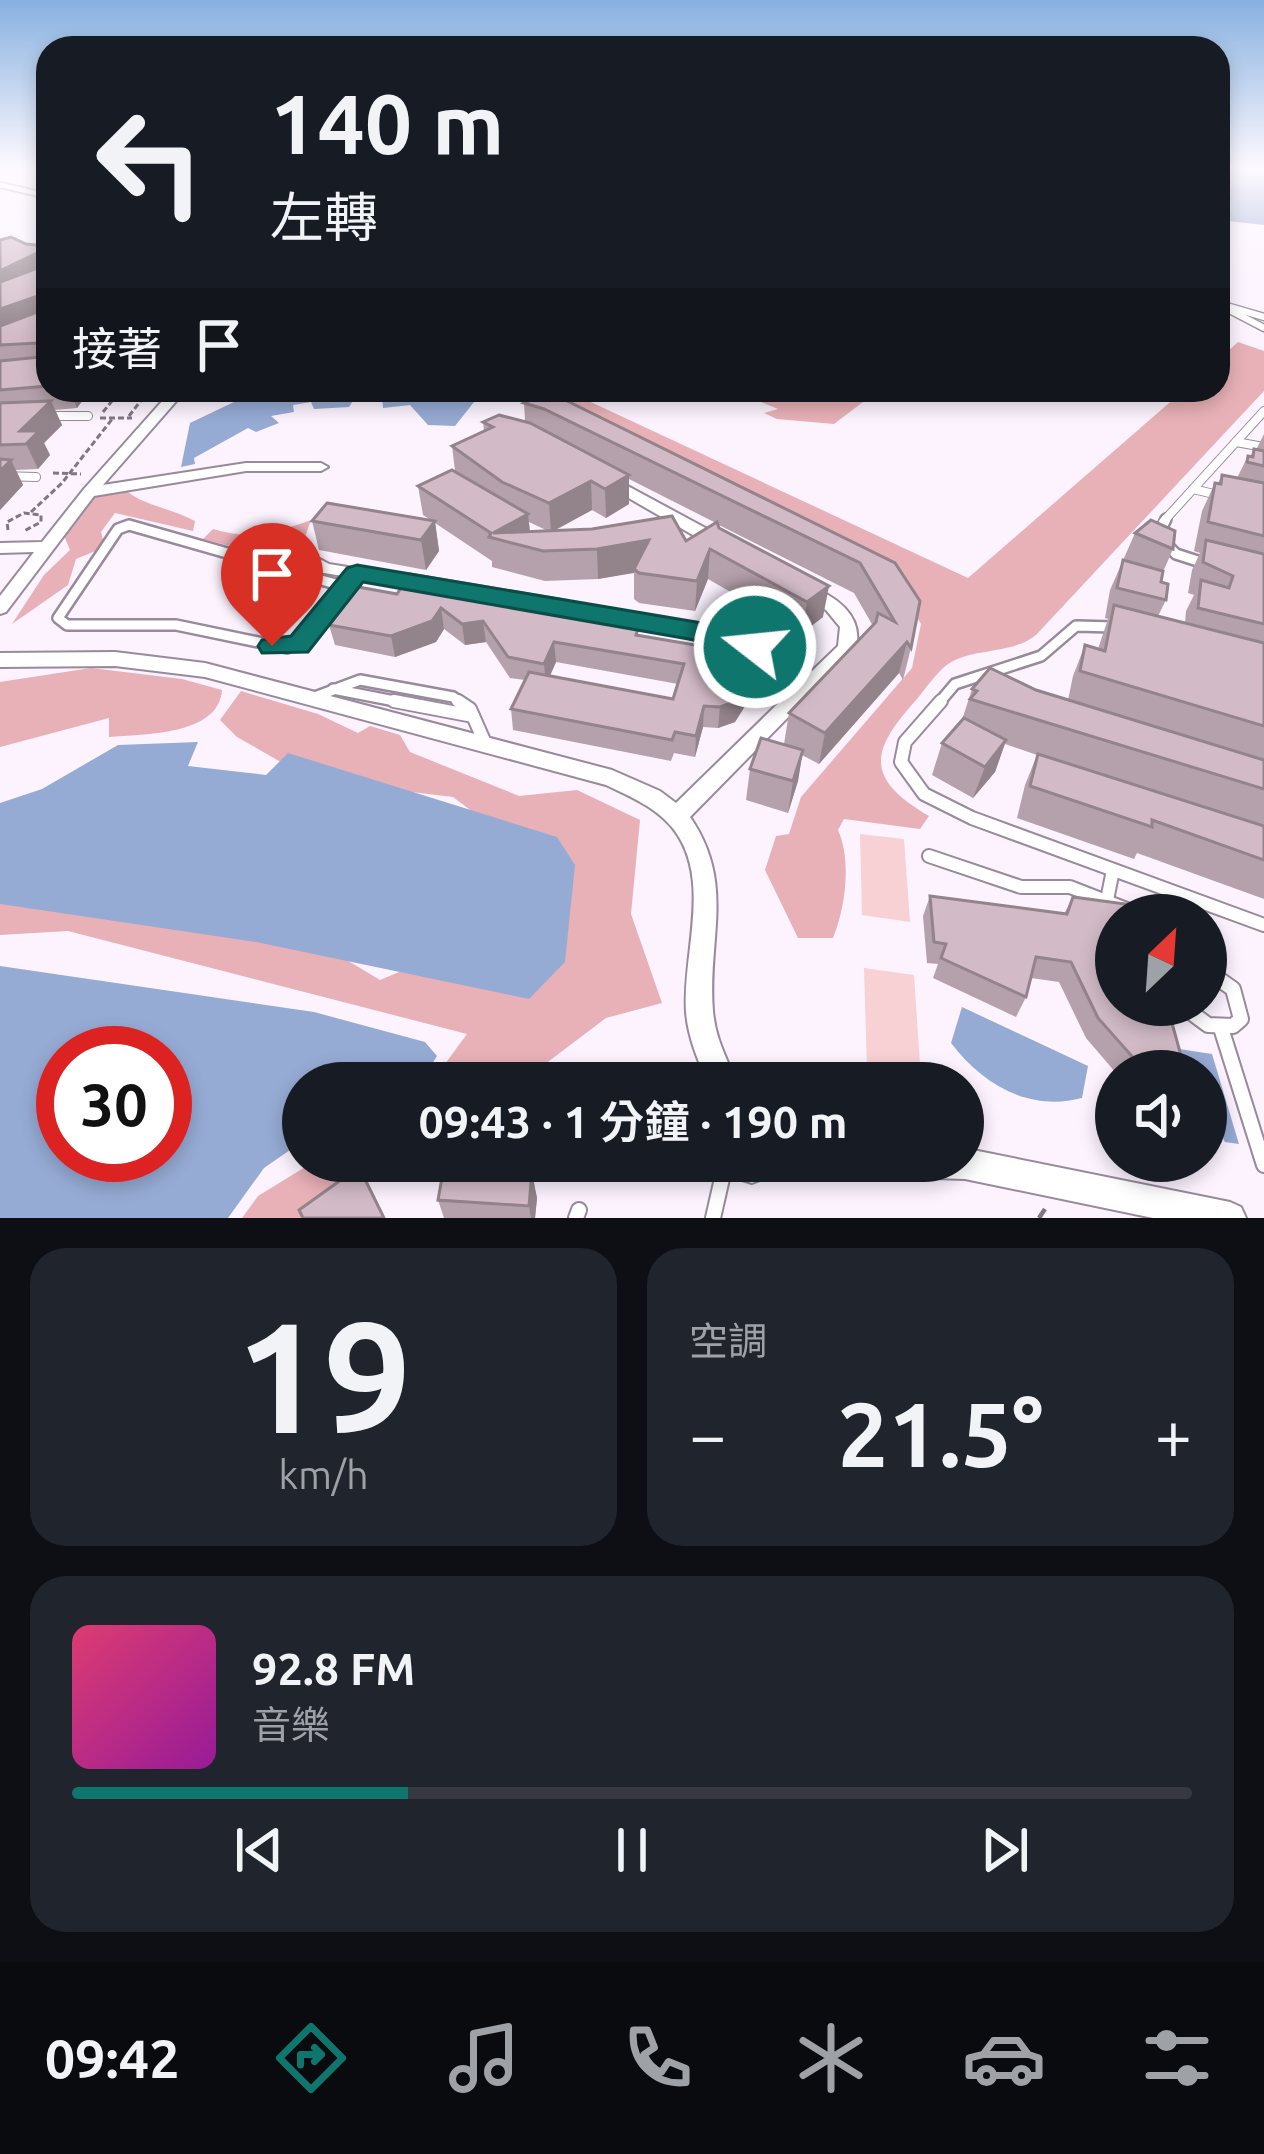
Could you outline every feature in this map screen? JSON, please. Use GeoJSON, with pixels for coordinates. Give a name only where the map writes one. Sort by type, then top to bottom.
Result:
{"type":"FeatureCollection","features":[{"type":"Feature","properties":{"kind":"street"},"geometry":{"type":"LineString","coordinates":[[0,608],[92,483],[168,402]]}},
{"type":"Feature","properties":{"kind":"street"},"geometry":{"type":"LineString","coordinates":[[92,483],[246,467],[321,467]]}},
{"type":"Feature","properties":{"kind":"street"},"geometry":{"type":"LineString","coordinates":[[602,477],[678,527],[745,557]]}},
{"type":"Feature","properties":{"kind":"street"},"geometry":{"type":"LineString","coordinates":[[0,548],[46,548]]}},
{"type":"Feature","properties":{"kind":"street"},"geometry":{"type":"LineString","coordinates":[[290,548],[351,580],[449,589]]}},
{"type":"Feature","properties":{"kind":"street"},"geometry":{"type":"LineString","coordinates":[[676,818],[848,648],[851,632],[835,608],[785,579]]}},
{"type":"Feature","properties":{"kind":"street"},"geometry":{"type":"LineString","coordinates":[[518,601],[720,636],[771,655],[814,682]]}},
{"type":"Feature","properties":{"kind":"street"},"geometry":{"type":"LineString","coordinates":[[0,660],[116,659],[176,664],[322,693],[630,785],[676,818],[696,845],[707,880],[699,1005],[713,1062]]}},
{"type":"Feature","properties":{"kind":"street"},"geometry":{"type":"LineString","coordinates":[[984,1168],[1230,1218]]}},
{"type":"Feature","properties":{"kind":"lane"},"geometry":{"type":"LineString","coordinates":[[1230,307],[1264,317]]}},
{"type":"Feature","properties":{"kind":"lane"},"geometry":{"type":"LineString","coordinates":[[1230,310],[1264,328]]}},
{"type":"Feature","properties":{"kind":"lane"},"geometry":{"type":"LineString","coordinates":[[1220,568],[1176,554],[1158,536],[1160,525],[1264,411]]}},
{"type":"Feature","properties":{"kind":"lane"},"geometry":{"type":"LineString","coordinates":[[27,417],[94,418]]}},
{"type":"Feature","properties":{"kind":"lane"},"geometry":{"type":"LineString","coordinates":[[1236,442],[1264,447]]}},
{"type":"Feature","properties":{"kind":"lane"},"geometry":{"type":"LineString","coordinates":[[0,476],[36,477]]}},
{"type":"Feature","properties":{"kind":"lane"},"geometry":{"type":"LineString","coordinates":[[1193,489],[1229,497]]}},
{"type":"Feature","properties":{"kind":"lane"},"geometry":{"type":"LineString","coordinates":[[129,525],[351,580],[308,638],[287,648],[200,627],[149,622],[67,625],[58,618],[118,530],[129,525]]}},
{"type":"Feature","properties":{"kind":"lane"},"geometry":{"type":"LineString","coordinates":[[1135,633],[1084,623],[1070,629],[1041,656],[955,685],[905,742],[901,762],[905,773],[924,794],[972,818],[1264,925]]}},
{"type":"Feature","properties":{"kind":"lane"},"geometry":{"type":"LineString","coordinates":[[322,693],[473,716],[486,744]]}},
{"type":"Feature","properties":{"kind":"lane"},"geometry":{"type":"LineString","coordinates":[[929,856],[1012,885],[1070,887],[1095,896]]}},
{"type":"Feature","properties":{"kind":"lane"},"geometry":{"type":"LineString","coordinates":[[1108,894],[1113,870]]}},
{"type":"Feature","properties":{"kind":"lane"},"geometry":{"type":"LineString","coordinates":[[1227,981],[1242,1007],[1241,1018],[1227,1025]]}},
{"type":"Feature","properties":{"kind":"lane"},"geometry":{"type":"LineString","coordinates":[[1215,1026],[1225,1026]]}},
{"type":"Feature","properties":{"kind":"lane"},"geometry":{"type":"LineString","coordinates":[[1221,1028],[1264,1165]]}},
{"type":"Feature","properties":{"kind":"lane"},"geometry":{"type":"LineString","coordinates":[[713,1218],[718,1182]]}},
{"type":"Feature","properties":{"kind":"path"},"geometry":{"type":"LineString","coordinates":[[94,418],[109,402]]}},
{"type":"Feature","properties":{"kind":"path"},"geometry":{"type":"LineString","coordinates":[[128,418],[140,402]]}},
{"type":"Feature","properties":{"kind":"path"},"geometry":{"type":"LineString","coordinates":[[94,418],[145,418]]}},
{"type":"Feature","properties":{"kind":"path"},"geometry":{"type":"LineString","coordinates":[[32,512],[43,518],[37,525],[16,532],[6,529],[11,518],[32,512],[69,474],[113,418]]}},
{"type":"Feature","properties":{"kind":"path"},"geometry":{"type":"LineString","coordinates":[[53,473],[92,483]]}},
{"type":"Feature","properties":{"kind":"path"},"geometry":{"type":"LineString","coordinates":[[1039,1218],[1046,1209]]}},
{"type":"Feature","properties":{"kind":"shaded area"},"geometry":{"type":"Polygon","coordinates":[[[1238,342],[1264,351],[1264,391],[1036,635],[1015,646],[958,659],[936,676],[890,733],[881,762],[893,788],[929,816],[920,829],[844,819],[838,830],[845,856],[845,885],[833,938],[798,938],[765,870],[776,836],[789,834],[801,797],[912,668],[921,624],[903,595],[532,402],[591,402],[968,578],[1170,402],[1230,402],[1230,349],[1238,342]]]}},
{"type":"Feature","properties":{"kind":"shaded area"},"geometry":{"type":"Polygon","coordinates":[[[761,402],[863,402],[834,424],[777,419],[764,413],[778,409],[761,402]]]}},
{"type":"Feature","properties":{"kind":"shaded area"},"geometry":{"type":"Polygon","coordinates":[[[128,492],[195,521],[193,531],[115,513],[101,532],[105,547],[76,559],[68,585],[12,624],[44,575],[70,550],[62,531],[83,499],[128,492]]]}},
{"type":"Feature","properties":{"kind":"shaded area"},"geometry":{"type":"Polygon","coordinates":[[[311,520],[305,537],[252,552],[203,539],[213,529],[262,534],[311,520]]]}},
{"type":"Feature","properties":{"kind":"shaded area"},"geometry":{"type":"Polygon","coordinates":[[[91,668],[182,679],[222,690],[208,716],[177,730],[109,737],[109,718],[0,747],[0,682],[91,668]]]}},
{"type":"Feature","properties":{"kind":"shaded area"},"geometry":{"type":"Polygon","coordinates":[[[241,691],[318,714],[358,733],[370,726],[400,735],[410,752],[519,796],[577,790],[640,820],[631,914],[662,1003],[606,1018],[548,1062],[446,1062],[467,1034],[68,931],[0,935],[0,895],[320,944],[380,980],[437,956],[514,843],[453,797],[362,786],[293,769],[237,737],[220,720],[241,691]]]}},
{"type":"Feature","properties":{"kind":"shaded area"},"geometry":{"type":"Polygon","coordinates":[[[860,834],[904,839],[910,922],[862,915],[860,834]]]}},
{"type":"Feature","properties":{"kind":"shaded area"},"geometry":{"type":"Polygon","coordinates":[[[864,968],[914,975],[920,1062],[867,1062],[864,968]]]}},
{"type":"Feature","properties":{"kind":"shaded area"},"geometry":{"type":"Polygon","coordinates":[[[282,1181],[348,1182],[304,1218],[242,1218],[258,1196],[282,1181]]]}},
{"type":"Feature","properties":{"kind":"water"},"geometry":{"type":"Polygon","coordinates":[[[234,402],[311,402],[293,405],[294,412],[271,416],[279,423],[256,432],[248,428],[194,458],[195,464],[181,467],[190,423],[234,402]]]}},
{"type":"Feature","properties":{"kind":"water"},"geometry":{"type":"Polygon","coordinates":[[[311,402],[352,402],[349,407],[314,409],[311,402]]]}},
{"type":"Feature","properties":{"kind":"water"},"geometry":{"type":"Polygon","coordinates":[[[382,402],[474,402],[455,426],[428,425],[410,405],[383,408],[382,402]]]}},
{"type":"Feature","properties":{"kind":"water"},"geometry":{"type":"Polygon","coordinates":[[[198,742],[188,766],[266,775],[288,753],[557,837],[575,865],[565,962],[529,999],[256,942],[0,904],[0,803],[42,789],[118,745],[198,742]]]}},
{"type":"Feature","properties":{"kind":"water"},"geometry":{"type":"Polygon","coordinates":[[[0,966],[314,1012],[425,1042],[437,1056],[433,1062],[282,1062],[282,1156],[264,1168],[228,1218],[0,1218],[0,966]]]}},
{"type":"Feature","properties":{"kind":"water"},"geometry":{"type":"Polygon","coordinates":[[[962,1007],[1088,1066],[1082,1098],[1044,1101],[1008,1091],[984,1076],[984,1062],[967,1062],[951,1043],[962,1007]]]}},
{"type":"Feature","properties":{"kind":"water"},"geometry":{"type":"Polygon","coordinates":[[[1227,1104],[1239,1144],[1227,1142],[1227,1104]]]}},
{"type":"Feature","properties":{"kind":"building"},"geometry":{"type":"Polygon","coordinates":[[[11,237],[36,245],[36,253],[0,271],[0,240],[11,237]]]}},
{"type":"Feature","properties":{"kind":"building"},"geometry":{"type":"Polygon","coordinates":[[[36,269],[36,297],[0,309],[0,282],[36,269]]]}},
{"type":"Feature","properties":{"kind":"building"},"geometry":{"type":"Polygon","coordinates":[[[36,313],[36,343],[0,345],[0,326],[36,313]]]}},
{"type":"Feature","properties":{"kind":"building"},"geometry":{"type":"Polygon","coordinates":[[[36,357],[36,387],[0,390],[0,361],[36,357]]]}},
{"type":"Feature","properties":{"kind":"building"},"geometry":{"type":"Polygon","coordinates":[[[50,402],[20,431],[39,431],[26,444],[0,445],[0,403],[50,402]]]}},
{"type":"Feature","properties":{"kind":"building"},"geometry":{"type":"Polygon","coordinates":[[[569,402],[895,563],[920,601],[911,648],[907,642],[825,733],[789,713],[876,622],[878,613],[895,622],[860,563],[524,403],[569,402]]]}},
{"type":"Feature","properties":{"kind":"building"},"geometry":{"type":"Polygon","coordinates":[[[499,415],[530,423],[629,475],[605,489],[591,481],[549,503],[502,482],[452,446],[493,427],[483,422],[499,415]]]}},
{"type":"Feature","properties":{"kind":"building"},"geometry":{"type":"Polygon","coordinates":[[[1254,449],[1264,451],[1264,466],[1247,462],[1254,449]]]}},
{"type":"Feature","properties":{"kind":"building"},"geometry":{"type":"Polygon","coordinates":[[[452,470],[528,514],[493,533],[592,529],[672,516],[686,541],[717,522],[719,528],[829,586],[807,602],[710,549],[697,581],[639,573],[634,569],[649,540],[543,551],[489,537],[491,533],[418,486],[452,470]]]}},
{"type":"Feature","properties":{"kind":"building"},"geometry":{"type":"Polygon","coordinates":[[[1222,475],[1264,483],[1264,536],[1208,522],[1215,483],[1221,484],[1222,475]]]}},
{"type":"Feature","properties":{"kind":"building"},"geometry":{"type":"Polygon","coordinates":[[[327,503],[435,521],[421,540],[312,521],[327,503]]]}},
{"type":"Feature","properties":{"kind":"building"},"geometry":{"type":"Polygon","coordinates":[[[1151,520],[1175,531],[1173,549],[1135,533],[1151,520]]]}},
{"type":"Feature","properties":{"kind":"building"},"geometry":{"type":"Polygon","coordinates":[[[1206,540],[1264,554],[1264,624],[1198,608],[1201,580],[1229,588],[1233,576],[1203,562],[1206,540]]]}},
{"type":"Feature","properties":{"kind":"building"},"geometry":{"type":"Polygon","coordinates":[[[1123,560],[1163,571],[1161,582],[1168,584],[1166,600],[1117,588],[1123,560]]]}},
{"type":"Feature","properties":{"kind":"building"},"geometry":{"type":"Polygon","coordinates":[[[410,574],[564,600],[558,612],[639,626],[636,635],[701,646],[705,632],[729,636],[755,650],[759,666],[737,701],[704,706],[696,736],[675,732],[672,740],[511,709],[529,672],[673,699],[684,664],[554,642],[544,664],[508,657],[483,621],[462,624],[441,608],[432,621],[391,636],[329,625],[358,587],[397,594],[410,574]]]}},
{"type":"Feature","properties":{"kind":"building"},"geometry":{"type":"Polygon","coordinates":[[[1114,605],[1264,643],[1264,726],[1080,671],[1085,645],[1105,651],[1114,605]]]}},
{"type":"Feature","properties":{"kind":"building"},"geometry":{"type":"Polygon","coordinates":[[[990,668],[1036,690],[1264,760],[1264,789],[970,699],[977,691],[972,689],[990,668]]]}},
{"type":"Feature","properties":{"kind":"building"},"geometry":{"type":"Polygon","coordinates":[[[964,718],[1006,740],[985,767],[942,743],[964,718]]]}},
{"type":"Feature","properties":{"kind":"building"},"geometry":{"type":"Polygon","coordinates":[[[761,738],[803,750],[793,781],[750,769],[761,738]]]}},
{"type":"Feature","properties":{"kind":"building"},"geometry":{"type":"Polygon","coordinates":[[[1038,754],[1264,826],[1264,860],[1152,820],[1152,827],[1030,786],[1038,754]]]}},
{"type":"Feature","properties":{"kind":"building"},"geometry":{"type":"Polygon","coordinates":[[[930,896],[1067,914],[1073,897],[1095,900],[1095,1012],[1071,962],[1036,957],[1026,997],[941,958],[946,944],[934,942],[930,896]]]}},
{"type":"Feature","properties":{"kind":"building"},"geometry":{"type":"Polygon","coordinates":[[[1105,1026],[1173,1026],[1179,1050],[1126,1050],[1105,1026]]]}},
{"type":"Feature","properties":{"kind":"building"},"geometry":{"type":"Polygon","coordinates":[[[338,1182],[366,1182],[384,1218],[303,1218],[299,1210],[338,1182]]]}},
{"type":"Feature","properties":{"kind":"building"},"geometry":{"type":"Polygon","coordinates":[[[441,1182],[531,1182],[529,1206],[438,1200],[441,1182]]]}},
{"type":"Feature","properties":{"kind":"route"},"geometry":{"type":"LineString","coordinates":[[272,646],[298,646],[308,638],[357,573],[702,632],[755,647]]}}]}
